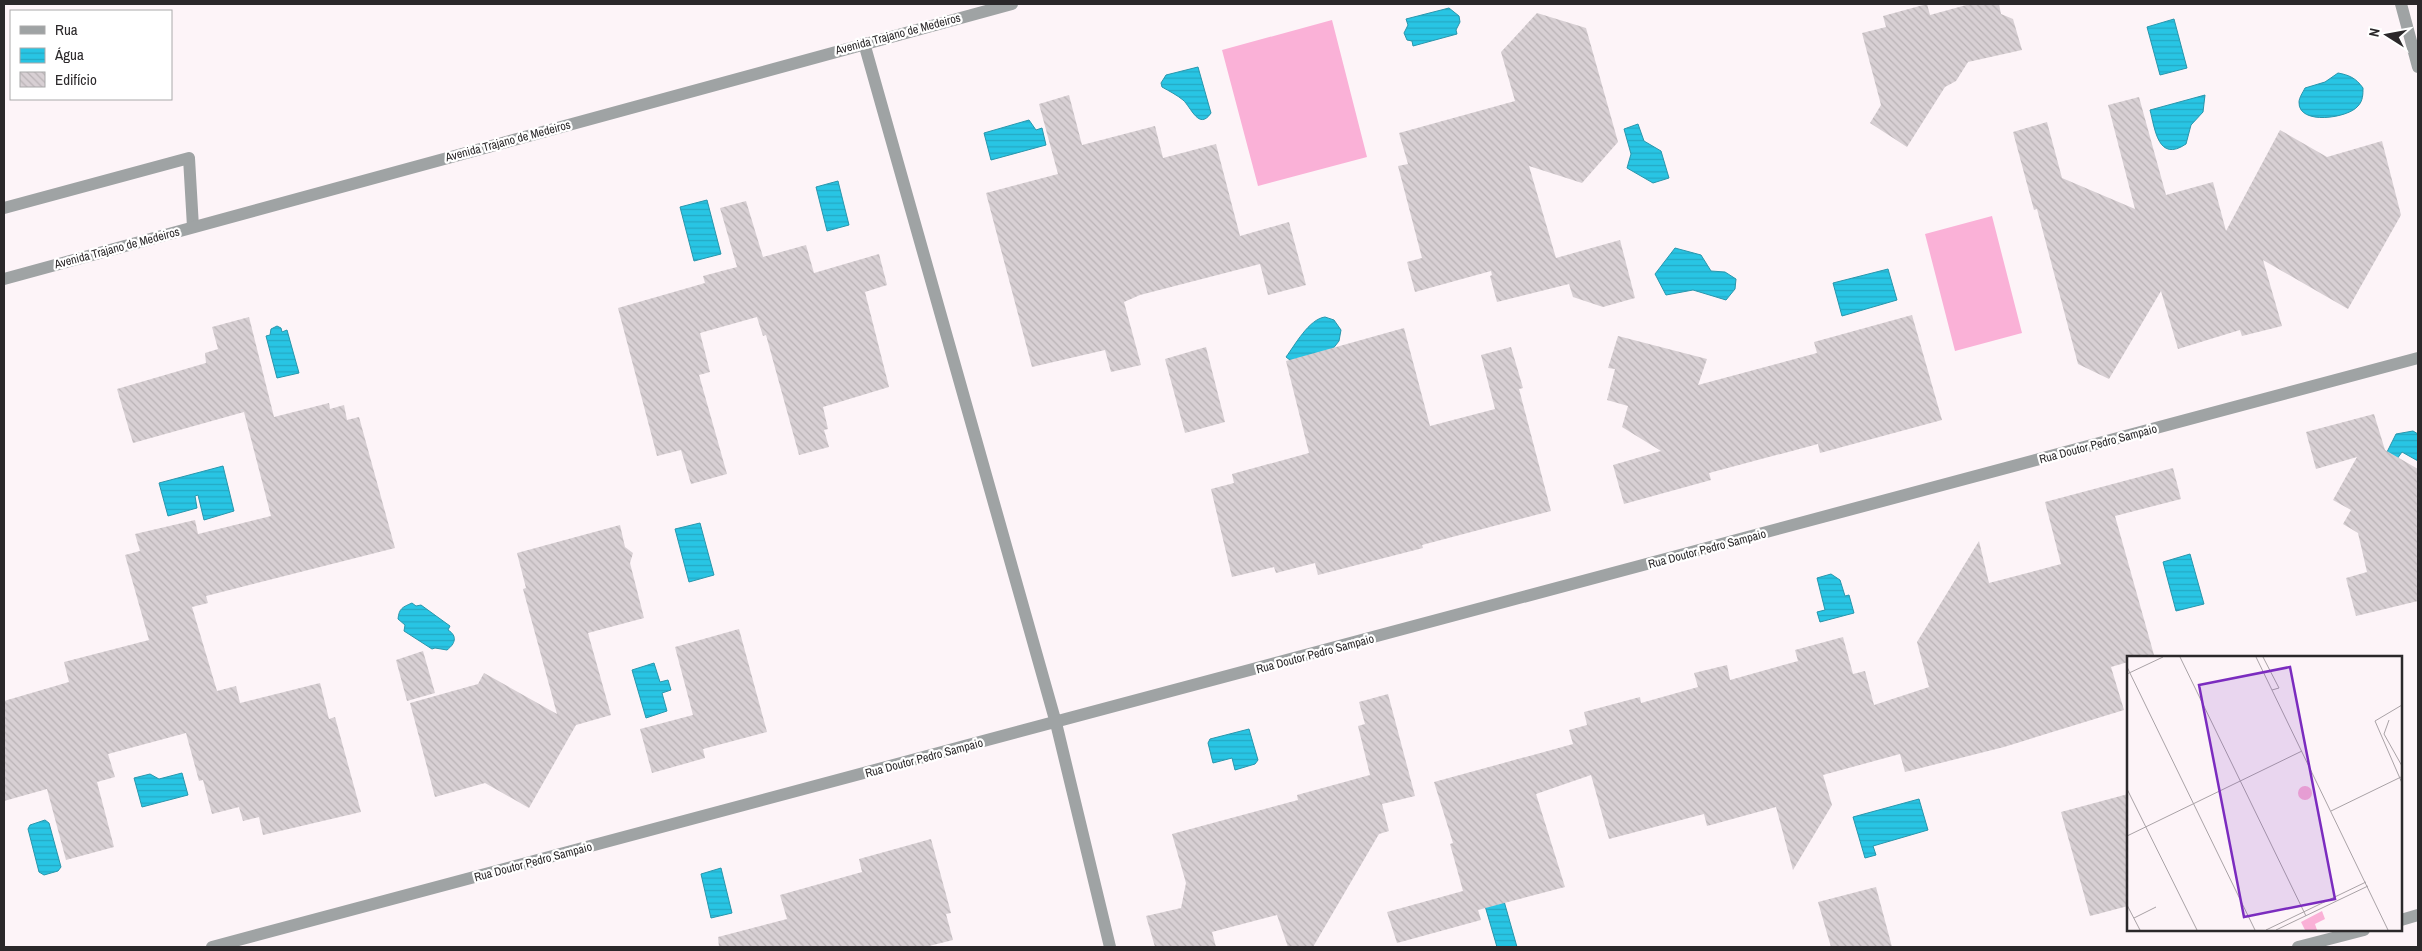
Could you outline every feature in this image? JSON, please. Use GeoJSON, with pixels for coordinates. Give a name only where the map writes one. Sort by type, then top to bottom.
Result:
{"type":"FeatureCollection","features":[{"type":"Feature","properties":{"kind":"street","name":"Avenida Trajano de Medeiros"},"geometry":{"type":"LineString","coordinates":[[4,279],[1012,4]]}},
{"type":"Feature","properties":{"kind":"street"},"geometry":{"type":"LineString","coordinates":[[2401,4],[2418,68]]}},
{"type":"Feature","properties":{"kind":"street"},"geometry":{"type":"LineString","coordinates":[[864,43],[1056,723],[1110,947]]}},
{"type":"Feature","properties":{"kind":"street"},"geometry":{"type":"LineString","coordinates":[[4,208],[189,158],[193,227]]}},
{"type":"Feature","properties":{"kind":"street","name":"Rua Doutor Pedro Sampaio"},"geometry":{"type":"LineString","coordinates":[[212,947],[2418,358]]}},
{"type":"Feature","properties":{"kind":"street"},"geometry":{"type":"LineString","coordinates":[[2402,920],[2418,915]]}},
{"type":"Feature","properties":{"kind":"street"},"geometry":{"type":"LineString","coordinates":[[2298,947],[2360,931]]}},
{"type":"Feature","properties":{"kind":"shaded area"},"geometry":{"type":"Polygon","coordinates":[[[1332,20],[1367,157],[1258,186],[1222,50],[1332,20]]]}},
{"type":"Feature","properties":{"kind":"shaded area"},"geometry":{"type":"Polygon","coordinates":[[[1992,216],[2022,333],[1955,351],[1925,234],[1992,216]]]}},
{"type":"Feature","properties":{"kind":"water"},"geometry":{"type":"Polygon","coordinates":[[[1449,8],[1459,16],[1460,22],[1456,30],[1457,34],[1413,46],[1412,41],[1407,40],[1404,33],[1408,25],[1406,19],[1449,8]]]}},
{"type":"Feature","properties":{"kind":"water"},"geometry":{"type":"Polygon","coordinates":[[[2174,19],[2187,68],[2160,75],[2147,27],[2174,19]]]}},
{"type":"Feature","properties":{"kind":"water"},"geometry":{"type":"Polygon","coordinates":[[[1198,67],[1211,113],[1203,120],[1196,116],[1183,100],[1162,87],[1161,83],[1166,75],[1198,67]]]}},
{"type":"Feature","properties":{"kind":"water"},"geometry":{"type":"Polygon","coordinates":[[[2338,73],[2352,78],[2363,88],[2362,100],[2358,106],[2345,114],[2325,118],[2315,117],[2301,110],[2299,100],[2305,88],[2325,82],[2338,73]]]}},
{"type":"Feature","properties":{"kind":"water"},"geometry":{"type":"Polygon","coordinates":[[[2205,95],[2203,112],[2191,125],[2186,144],[2177,149],[2164,147],[2156,134],[2150,110],[2205,95]]]}},
{"type":"Feature","properties":{"kind":"water"},"geometry":{"type":"Polygon","coordinates":[[[1029,120],[1036,130],[1042,128],[1046,145],[991,160],[984,133],[1029,120]]]}},
{"type":"Feature","properties":{"kind":"water"},"geometry":{"type":"Polygon","coordinates":[[[1638,124],[1644,141],[1661,151],[1669,178],[1653,183],[1627,168],[1631,154],[1624,129],[1638,124]]]}},
{"type":"Feature","properties":{"kind":"water"},"geometry":{"type":"Polygon","coordinates":[[[838,181],[849,225],[827,231],[816,187],[838,181]]]}},
{"type":"Feature","properties":{"kind":"water"},"geometry":{"type":"Polygon","coordinates":[[[707,200],[721,254],[694,261],[680,207],[707,200]]]}},
{"type":"Feature","properties":{"kind":"water"},"geometry":{"type":"Polygon","coordinates":[[[1675,248],[1701,255],[1711,271],[1725,272],[1736,279],[1735,289],[1726,300],[1693,290],[1666,295],[1655,274],[1675,248]]]}},
{"type":"Feature","properties":{"kind":"water"},"geometry":{"type":"Polygon","coordinates":[[[1888,269],[1897,300],[1842,316],[1833,283],[1888,269]]]}},
{"type":"Feature","properties":{"kind":"water"},"geometry":{"type":"Polygon","coordinates":[[[1325,317],[1334,320],[1341,330],[1339,341],[1324,360],[1322,385],[1286,357],[1308,327],[1313,322],[1325,317]]]}},
{"type":"Feature","properties":{"kind":"water"},"geometry":{"type":"Polygon","coordinates":[[[277,326],[281,328],[282,332],[287,330],[299,373],[277,378],[266,336],[270,335],[271,329],[277,326]]]}},
{"type":"Feature","properties":{"kind":"water"},"geometry":{"type":"Polygon","coordinates":[[[2413,431],[2418,434],[2418,461],[2402,452],[2394,463],[2384,458],[2396,434],[2413,431]]]}},
{"type":"Feature","properties":{"kind":"water"},"geometry":{"type":"Polygon","coordinates":[[[223,466],[234,511],[204,520],[198,495],[195,496],[197,508],[168,516],[159,483],[223,466]]]}},
{"type":"Feature","properties":{"kind":"water"},"geometry":{"type":"Polygon","coordinates":[[[700,523],[714,575],[689,582],[675,529],[700,523]]]}},
{"type":"Feature","properties":{"kind":"water"},"geometry":{"type":"Polygon","coordinates":[[[2190,554],[2204,604],[2176,611],[2163,562],[2190,554]]]}},
{"type":"Feature","properties":{"kind":"water"},"geometry":{"type":"Polygon","coordinates":[[[1831,574],[1840,580],[1845,596],[1849,595],[1854,613],[1820,622],[1817,612],[1825,610],[1817,578],[1831,574]]]}},
{"type":"Feature","properties":{"kind":"water"},"geometry":{"type":"Polygon","coordinates":[[[412,603],[416,606],[421,605],[450,626],[448,630],[453,635],[454,640],[447,650],[432,649],[404,631],[405,625],[398,619],[399,612],[412,603]]]}},
{"type":"Feature","properties":{"kind":"water"},"geometry":{"type":"Polygon","coordinates":[[[654,663],[660,682],[668,680],[671,690],[662,693],[667,711],[646,718],[632,670],[654,663]]]}},
{"type":"Feature","properties":{"kind":"water"},"geometry":{"type":"Polygon","coordinates":[[[1249,729],[1258,760],[1255,764],[1235,770],[1232,758],[1213,763],[1208,743],[1210,739],[1249,729]]]}},
{"type":"Feature","properties":{"kind":"water"},"geometry":{"type":"Polygon","coordinates":[[[182,773],[188,795],[142,807],[134,778],[150,774],[159,779],[182,773]]]}},
{"type":"Feature","properties":{"kind":"water"},"geometry":{"type":"Polygon","coordinates":[[[1919,799],[1928,830],[1873,846],[1876,855],[1865,858],[1853,817],[1919,799]]]}},
{"type":"Feature","properties":{"kind":"water"},"geometry":{"type":"Polygon","coordinates":[[[45,820],[49,823],[61,867],[58,871],[44,875],[39,872],[28,829],[30,825],[45,820]]]}},
{"type":"Feature","properties":{"kind":"water"},"geometry":{"type":"Polygon","coordinates":[[[721,868],[732,913],[711,918],[701,874],[721,868]]]}},
{"type":"Feature","properties":{"kind":"water"},"geometry":{"type":"Polygon","coordinates":[[[1502,894],[1517,947],[1497,947],[1483,899],[1502,894]]]}},
{"type":"Feature","properties":{"kind":"building"},"geometry":{"type":"Polygon","coordinates":[[[1927,4],[1930,15],[1970,4],[1999,4],[2001,14],[2013,19],[2022,50],[1968,62],[1956,81],[1945,87],[1907,147],[1870,123],[1881,105],[1862,33],[1886,27],[1883,16],[1927,4]]]}},
{"type":"Feature","properties":{"kind":"building"},"geometry":{"type":"Polygon","coordinates":[[[1537,13],[1586,28],[1618,142],[1582,183],[1529,166],[1556,258],[1620,240],[1635,298],[1603,307],[1573,297],[1569,284],[1497,302],[1490,276],[1492,275],[1491,271],[1415,292],[1407,262],[1422,258],[1398,166],[1408,164],[1399,133],[1515,101],[1501,52],[1537,13]]]}},
{"type":"Feature","properties":{"kind":"building"},"geometry":{"type":"Polygon","coordinates":[[[1069,95],[1082,145],[1155,126],[1163,158],[1216,144],[1240,236],[1289,222],[1306,285],[1268,295],[1260,264],[1140,295],[1124,302],[1141,365],[1111,372],[1105,350],[1032,367],[986,193],[1058,174],[1039,104],[1069,95]]]}},
{"type":"Feature","properties":{"kind":"building"},"geometry":{"type":"Polygon","coordinates":[[[2139,97],[2166,195],[2213,182],[2226,231],[2280,130],[2327,157],[2382,141],[2401,215],[2348,309],[2263,260],[2282,326],[2242,336],[2240,330],[2178,349],[2161,291],[2109,379],[2078,364],[2037,209],[2034,210],[2013,132],[2047,122],[2062,178],[2135,209],[2108,105],[2139,97]]]}},
{"type":"Feature","properties":{"kind":"building"},"geometry":{"type":"Polygon","coordinates":[[[746,201],[763,257],[806,245],[814,273],[879,254],[887,285],[865,292],[889,387],[823,407],[828,429],[824,430],[829,447],[799,455],[766,335],[763,336],[757,317],[700,333],[710,372],[699,375],[727,474],[691,484],[681,450],[657,456],[618,308],[705,283],[703,276],[737,267],[720,208],[746,201]]]}},
{"type":"Feature","properties":{"kind":"building"},"geometry":{"type":"Polygon","coordinates":[[[1912,315],[1942,420],[1820,453],[1818,444],[1709,473],[1711,480],[1624,504],[1613,465],[1661,451],[1622,427],[1628,406],[1607,400],[1615,369],[1608,368],[1618,336],[1707,359],[1698,385],[1817,353],[1814,342],[1912,315]]]}},
{"type":"Feature","properties":{"kind":"building"},"geometry":{"type":"Polygon","coordinates":[[[249,317],[274,417],[329,403],[330,409],[344,405],[347,420],[359,417],[395,548],[206,596],[208,603],[192,607],[217,691],[236,686],[240,703],[320,683],[329,719],[335,717],[361,812],[263,835],[259,817],[243,821],[239,807],[212,814],[203,780],[199,781],[186,733],[108,754],[115,777],[97,782],[114,847],[66,860],[47,789],[4,801],[4,701],[69,682],[64,662],[149,640],[125,555],[140,551],[135,534],[195,520],[198,534],[271,516],[244,412],[133,443],[117,389],[206,363],[205,353],[218,349],[212,327],[249,317]]]}},
{"type":"Feature","properties":{"kind":"building"},"geometry":{"type":"Polygon","coordinates":[[[1404,328],[1430,426],[1495,409],[1481,355],[1511,347],[1523,388],[1519,389],[1551,511],[1422,545],[1423,548],[1318,575],[1315,563],[1276,573],[1274,567],[1232,577],[1211,489],[1234,483],[1232,474],[1309,453],[1286,361],[1404,328]]]}},
{"type":"Feature","properties":{"kind":"building"},"geometry":{"type":"Polygon","coordinates":[[[1206,347],[1225,422],[1185,433],[1165,359],[1206,347]]]}},
{"type":"Feature","properties":{"kind":"building"},"geometry":{"type":"Polygon","coordinates":[[[2374,414],[2385,450],[2418,469],[2418,601],[2356,616],[2346,578],[2367,572],[2358,533],[2343,524],[2351,510],[2333,500],[2357,457],[2316,469],[2306,432],[2374,414]]]}},
{"type":"Feature","properties":{"kind":"building"},"geometry":{"type":"Polygon","coordinates":[[[2173,468],[2181,499],[2115,516],[2154,655],[2127,656],[2127,662],[2111,667],[2124,710],[2004,747],[1905,772],[1900,754],[1823,775],[1832,805],[1793,870],[1776,807],[1707,826],[1704,814],[1609,839],[1591,775],[1536,794],[1565,887],[1478,910],[1481,920],[1397,943],[1387,912],[1463,891],[1450,844],[1453,843],[1434,782],[1573,744],[1569,730],[1587,725],[1584,712],[1640,697],[1641,703],[1698,687],[1694,673],[1727,665],[1730,680],[1798,661],[1795,650],[1843,637],[1853,674],[1865,671],[1874,705],[1929,687],[1917,642],[1979,541],[1989,583],[2061,564],[2045,502],[2173,468]]]}},
{"type":"Feature","properties":{"kind":"building"},"geometry":{"type":"Polygon","coordinates":[[[620,525],[625,547],[633,553],[630,563],[644,618],[588,633],[611,715],[576,725],[529,808],[485,783],[435,797],[410,703],[478,684],[484,673],[557,714],[523,589],[526,588],[517,553],[620,525]]]}},
{"type":"Feature","properties":{"kind":"building"},"geometry":{"type":"Polygon","coordinates":[[[739,629],[767,732],[703,749],[705,758],[652,773],[640,729],[693,715],[675,647],[739,629]]]}},
{"type":"Feature","properties":{"kind":"building"},"geometry":{"type":"Polygon","coordinates":[[[423,651],[435,693],[407,701],[396,660],[423,651]]]}},
{"type":"Feature","properties":{"kind":"building"},"geometry":{"type":"Polygon","coordinates":[[[1388,694],[1415,796],[1382,804],[1389,831],[1379,834],[1313,947],[1288,947],[1277,915],[1212,932],[1216,947],[1155,947],[1146,916],[1181,908],[1186,883],[1172,834],[1298,800],[1297,795],[1370,775],[1358,726],[1365,724],[1359,702],[1388,694]]]}},
{"type":"Feature","properties":{"kind":"building"},"geometry":{"type":"Polygon","coordinates":[[[2127,794],[2127,906],[2090,916],[2061,812],[2127,794]]]}},
{"type":"Feature","properties":{"kind":"building"},"geometry":{"type":"Polygon","coordinates":[[[931,839],[951,913],[946,914],[953,940],[925,947],[719,947],[718,937],[787,919],[780,895],[862,872],[859,859],[931,839]]]}},
{"type":"Feature","properties":{"kind":"building"},"geometry":{"type":"Polygon","coordinates":[[[1876,887],[1892,947],[1831,947],[1818,902],[1876,887]]]}}]}
